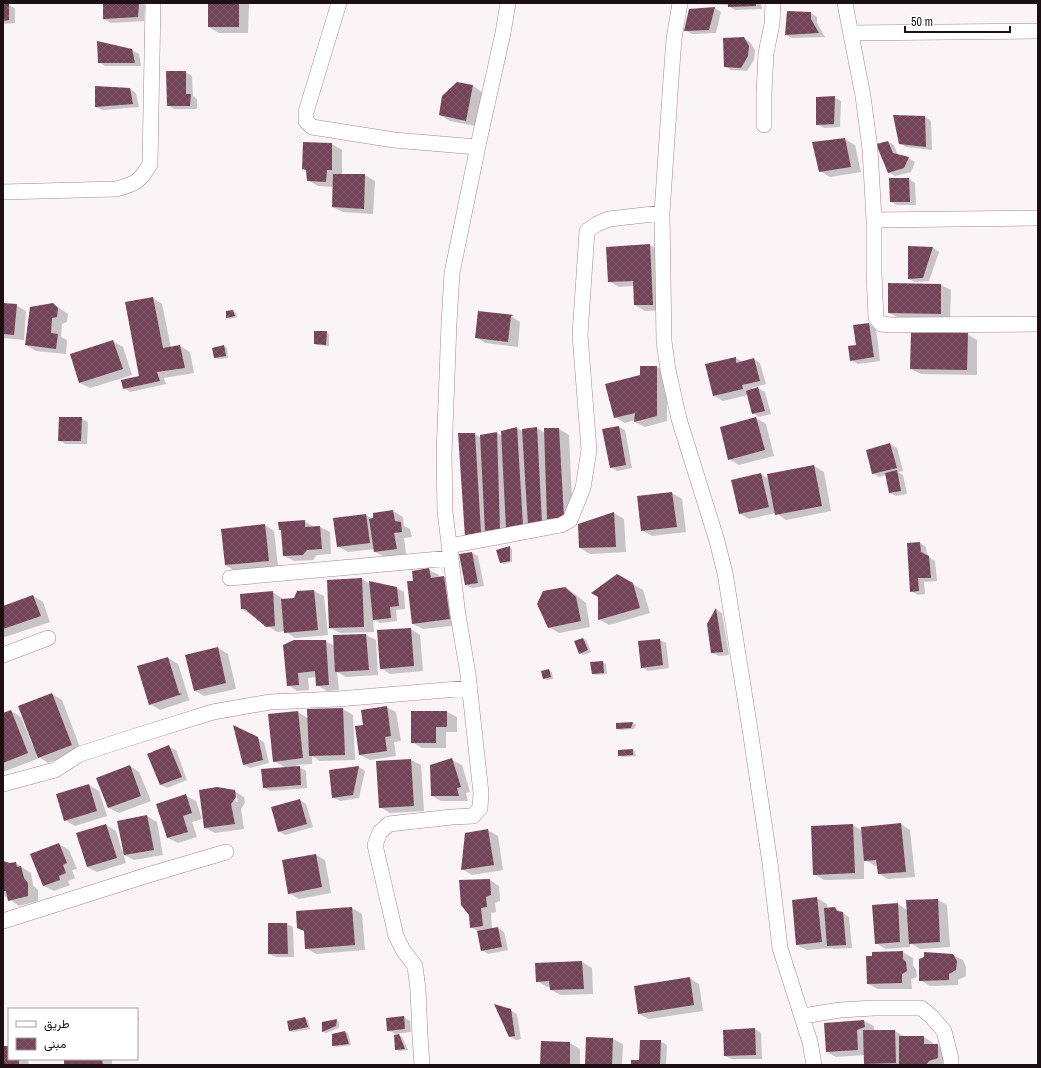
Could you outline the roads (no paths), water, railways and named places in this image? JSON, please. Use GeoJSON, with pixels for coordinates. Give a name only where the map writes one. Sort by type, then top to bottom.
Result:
{"type":"FeatureCollection","features":[{"type":"Feature","properties":{"kind":"street"},"geometry":{"type":"LineString","coordinates":[[3,192],[116,189],[130,186],[143,178],[150,164],[154,3]]}},
{"type":"Feature","properties":{"kind":"street"},"geometry":{"type":"LineString","coordinates":[[339,3],[306,112],[306,121],[312,127],[394,140],[478,147]]}},
{"type":"Feature","properties":{"kind":"street"},"geometry":{"type":"LineString","coordinates":[[422,1065],[418,990],[415,966],[403,950],[396,936],[375,845],[380,832],[389,824],[473,816],[480,808],[481,793],[470,688],[458,615],[445,512],[444,455],[452,273],[508,3]]}},
{"type":"Feature","properties":{"kind":"street"},"geometry":{"type":"LineString","coordinates":[[680,3],[674,39],[662,213],[664,341],[668,370],[679,419],[717,541],[725,573],[770,863],[780,948],[803,1016],[814,1065]]}},
{"type":"Feature","properties":{"kind":"street"},"geometry":{"type":"LineString","coordinates":[[764,125],[766,53],[772,24],[773,3]]}},
{"type":"Feature","properties":{"kind":"street"},"geometry":{"type":"LineString","coordinates":[[846,3],[863,96],[870,149],[874,220],[876,318],[881,324],[1038,324]]}},
{"type":"Feature","properties":{"kind":"street"},"geometry":{"type":"LineString","coordinates":[[851,32],[1038,31]]}},
{"type":"Feature","properties":{"kind":"street"},"geometry":{"type":"LineString","coordinates":[[230,578],[450,552],[561,525],[570,520],[583,488],[589,450],[580,334],[587,231],[597,224],[609,219],[662,213]]}},
{"type":"Feature","properties":{"kind":"street"},"geometry":{"type":"LineString","coordinates":[[874,220],[1038,218]]}},
{"type":"Feature","properties":{"kind":"street"},"geometry":{"type":"LineString","coordinates":[[3,655],[48,638]]}},
{"type":"Feature","properties":{"kind":"street"},"geometry":{"type":"LineString","coordinates":[[3,784],[55,770],[80,754],[213,712],[270,702],[338,699],[470,688]]}},
{"type":"Feature","properties":{"kind":"street"},"geometry":{"type":"LineString","coordinates":[[3,922],[148,875],[226,852]]}},
{"type":"Feature","properties":{"kind":"street"},"geometry":{"type":"LineString","coordinates":[[803,1016],[840,1010],[921,1008],[931,1016],[944,1032],[951,1059],[951,1065]]}}]}
